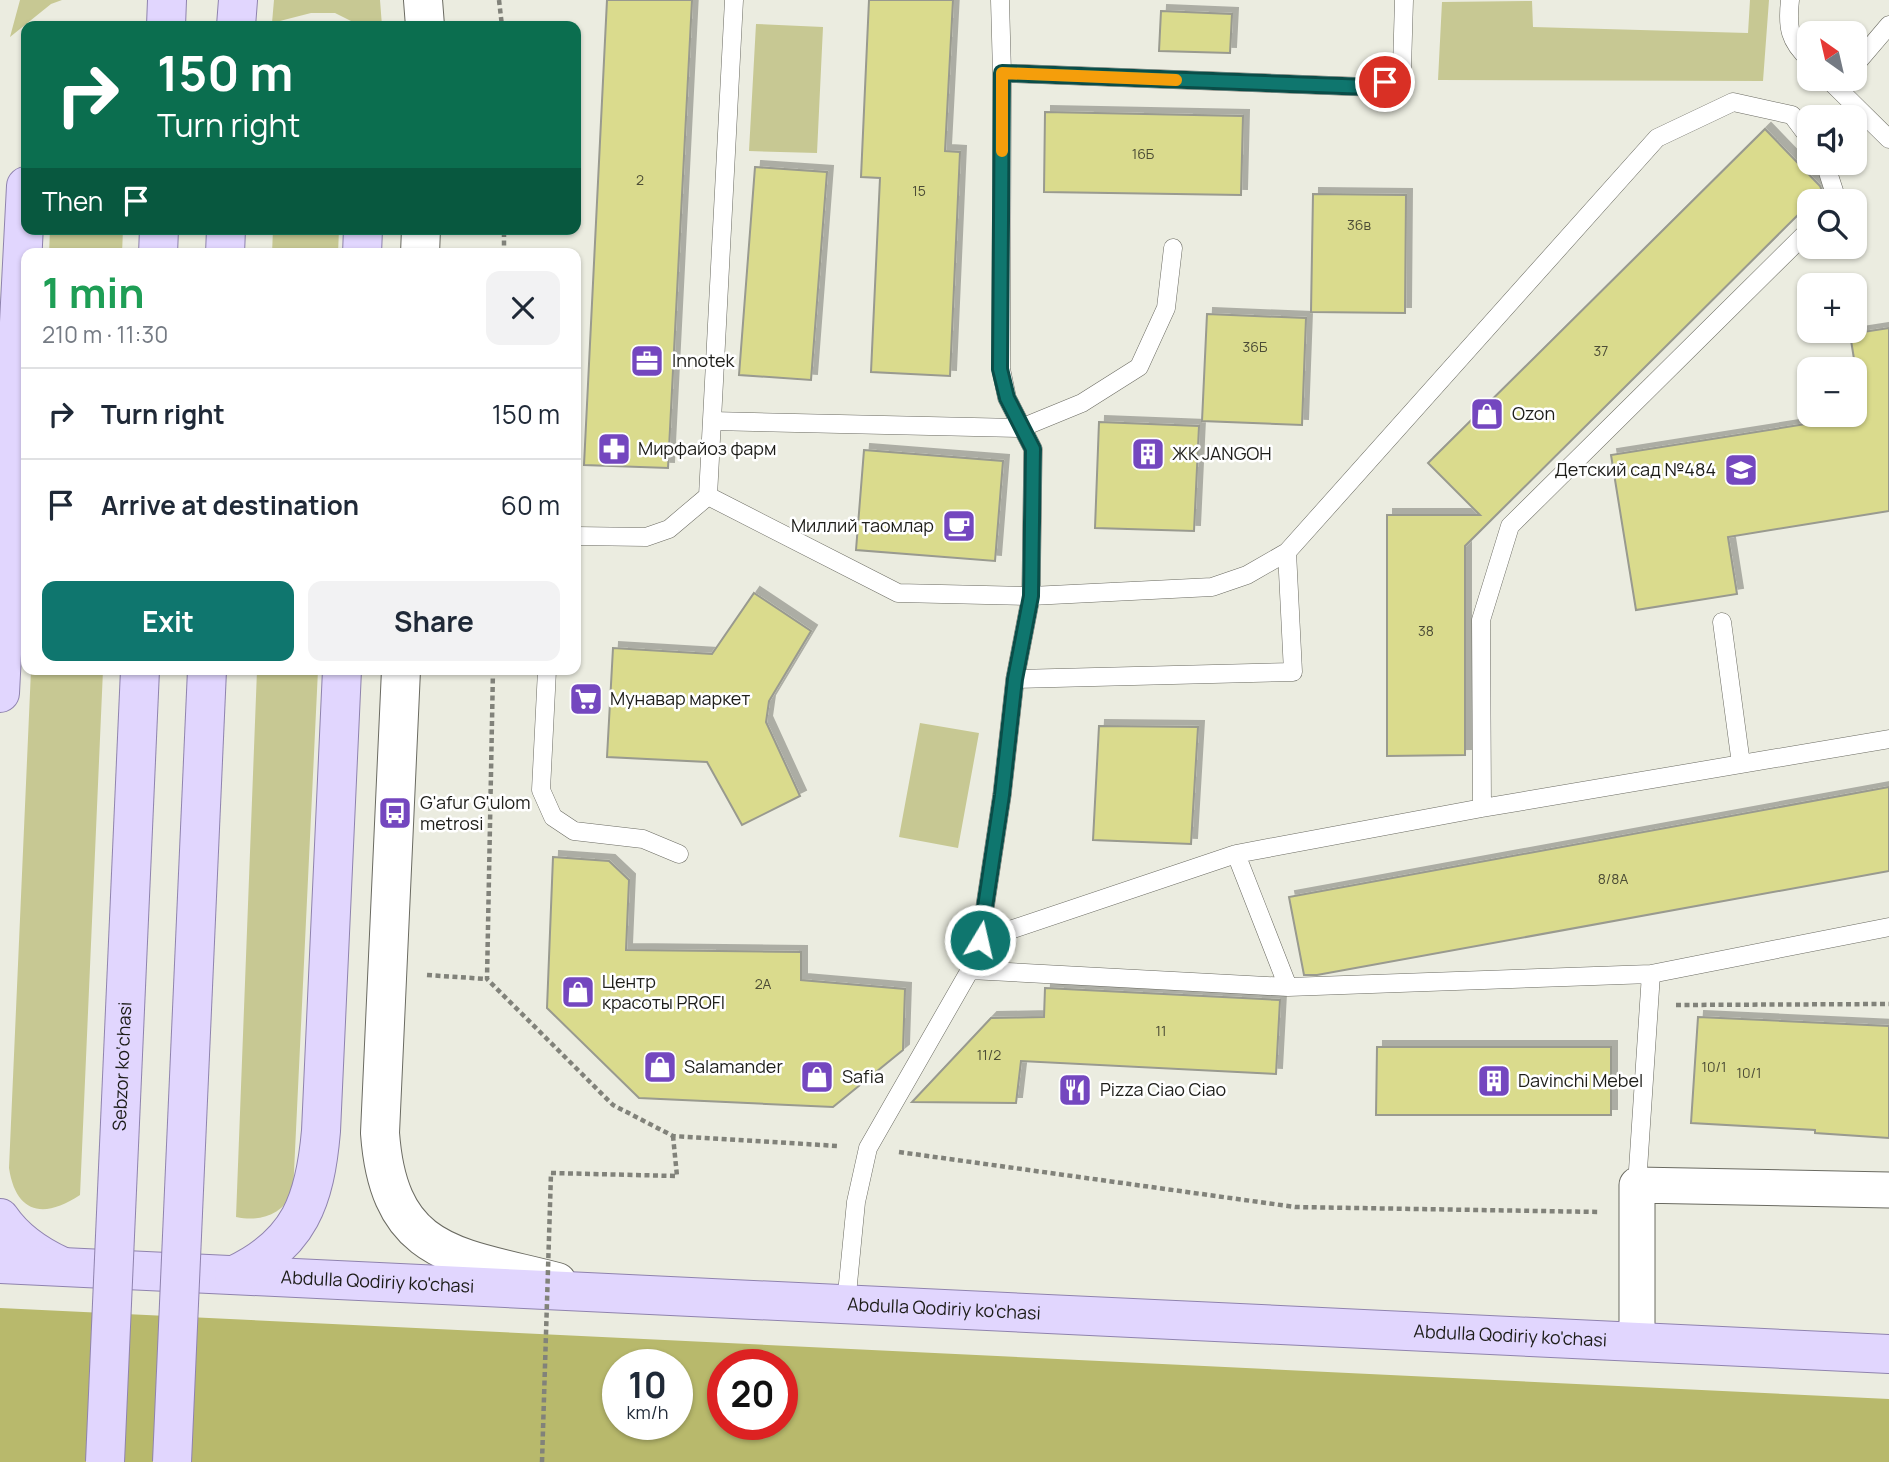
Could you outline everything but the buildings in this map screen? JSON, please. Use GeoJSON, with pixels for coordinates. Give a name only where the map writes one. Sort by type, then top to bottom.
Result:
{"type":"FeatureCollection","features":[{"type":"Feature","properties":{"kind":"main road"},"geometry":{"type":"LineString","coordinates":[[166,21],[167,0]]}},
{"type":"Feature","properties":{"kind":"main road"},"geometry":{"type":"LineString","coordinates":[[236,21],[238,0]]}},
{"type":"Feature","properties":{"kind":"main road"},"geometry":{"type":"LineString","coordinates":[[423,0],[425,21]]}},
{"type":"Feature","properties":{"kind":"main road"},"geometry":{"type":"LineString","coordinates":[[0,693],[21,284]]}},
{"type":"Feature","properties":{"kind":"main road","name":"Sebzor ko‘chasi"},"geometry":{"type":"LineString","coordinates":[[104,1462],[140,675]]}},
{"type":"Feature","properties":{"kind":"main road"},"geometry":{"type":"LineString","coordinates":[[172,1462],[206,675]]}},
{"type":"Feature","properties":{"kind":"main road"},"geometry":{"type":"LineString","coordinates":[[234,1275],[256,1265],[289,1237],[306,1208],[316,1175],[321,1131],[342,675]]}},
{"type":"Feature","properties":{"kind":"main road"},"geometry":{"type":"LineString","coordinates":[[401,675],[380,1133],[386,1177],[403,1216],[418,1234],[434,1246],[453,1256],[600,1293]]}},
{"type":"Feature","properties":{"kind":"main road"},"geometry":{"type":"LineString","coordinates":[[0,1218],[21,1242],[41,1257],[63,1267]]}},
{"type":"Feature","properties":{"kind":"main road","name":"Abdulla Qodiriy ko'chasi"},"geometry":{"type":"LineString","coordinates":[[0,1264],[1889,1354]]}},
{"type":"Feature","properties":{"kind":"street"},"geometry":{"type":"LineString","coordinates":[[1637,1342],[1637,1199],[1889,1190]]}},
{"type":"Feature","properties":{"kind":"lane"},"geometry":{"type":"LineString","coordinates":[[581,536],[646,537],[669,529],[708,496],[734,0]]}},
{"type":"Feature","properties":{"kind":"lane"},"geometry":{"type":"LineString","coordinates":[[846,1304],[856,1202],[868,1148],[970,970],[980,940],[1002,795],[1015,679],[1031,596],[1033,449],[1007,398],[1000,369],[1000,0]]}},
{"type":"Feature","properties":{"kind":"lane"},"geometry":{"type":"LineString","coordinates":[[1002,73],[1368,87],[1385,82],[1402,68],[1404,0]]}},
{"type":"Feature","properties":{"kind":"lane"},"geometry":{"type":"LineString","coordinates":[[1790,0],[1788,21],[1797,48]]}},
{"type":"Feature","properties":{"kind":"lane"},"geometry":{"type":"LineString","coordinates":[[1867,51],[1889,25]]}},
{"type":"Feature","properties":{"kind":"lane"},"geometry":{"type":"LineString","coordinates":[[1845,91],[1889,139]]}},
{"type":"Feature","properties":{"kind":"lane"},"geometry":{"type":"LineString","coordinates":[[708,496],[898,593],[1031,596],[1212,587],[1247,575],[1287,552],[1657,138],[1733,102],[1791,115],[1797,123]]}},
{"type":"Feature","properties":{"kind":"lane"},"geometry":{"type":"LineString","coordinates":[[1482,808],[1481,620],[1510,526],[1797,242]]}},
{"type":"Feature","properties":{"kind":"lane"},"geometry":{"type":"LineString","coordinates":[[712,421],[1021,428],[1082,404],[1139,367],[1166,308],[1173,248]]}},
{"type":"Feature","properties":{"kind":"lane"},"geometry":{"type":"LineString","coordinates":[[1015,679],[1293,672],[1287,552]]}},
{"type":"Feature","properties":{"kind":"lane"},"geometry":{"type":"LineString","coordinates":[[1722,622],[1741,764]]}},
{"type":"Feature","properties":{"kind":"lane"},"geometry":{"type":"LineString","coordinates":[[547,675],[541,790],[553,817],[575,831],[643,839],[679,855]]}},
{"type":"Feature","properties":{"kind":"lane"},"geometry":{"type":"LineString","coordinates":[[980,940],[1236,853],[1889,739]]}},
{"type":"Feature","properties":{"kind":"lane"},"geometry":{"type":"LineString","coordinates":[[1236,853],[1288,987]]}},
{"type":"Feature","properties":{"kind":"lane"},"geometry":{"type":"LineString","coordinates":[[970,970],[1288,987],[1651,974],[1889,927]]}},
{"type":"Feature","properties":{"kind":"lane"},"geometry":{"type":"LineString","coordinates":[[1637,1199],[1651,974]]}},
{"type":"Feature","properties":{"kind":"path"},"geometry":{"type":"LineString","coordinates":[[499,0],[501,21]]}},
{"type":"Feature","properties":{"kind":"path"},"geometry":{"type":"LineString","coordinates":[[487,979],[494,675]]}},
{"type":"Feature","properties":{"kind":"path"},"geometry":{"type":"LineString","coordinates":[[421,974],[487,979],[613,1105],[673,1136],[868,1148],[1294,1207],[1637,1199]]}},
{"type":"Feature","properties":{"kind":"path"},"geometry":{"type":"LineString","coordinates":[[1649,1006],[1889,1004]]}},
{"type":"Feature","properties":{"kind":"path"},"geometry":{"type":"LineString","coordinates":[[542,1462],[551,1173],[677,1176],[673,1136]]}},
{"type":"Feature","properties":{"kind":"green space"},"geometry":{"type":"Polygon","coordinates":[[[20,0],[62,0],[51,4],[30,21],[21,21],[21,28],[10,37],[20,0]]]}},
{"type":"Feature","properties":{"kind":"green space"},"geometry":{"type":"Polygon","coordinates":[[[274,0],[380,0],[382,21],[351,21],[335,13],[311,13],[272,21],[274,0]]]}},
{"type":"Feature","properties":{"kind":"green space"},"geometry":{"type":"Polygon","coordinates":[[[1750,0],[1769,0],[1763,81],[1438,80],[1442,2],[1532,1],[1533,27],[1748,33],[1750,0]]]}},
{"type":"Feature","properties":{"kind":"green space"},"geometry":{"type":"Polygon","coordinates":[[[756,24],[823,27],[817,153],[749,151],[756,24]]]}},
{"type":"Feature","properties":{"kind":"green space"},"geometry":{"type":"Polygon","coordinates":[[[50,235],[123,235],[122,248],[49,248],[50,235]]]}},
{"type":"Feature","properties":{"kind":"green space"},"geometry":{"type":"Polygon","coordinates":[[[273,235],[339,235],[338,248],[272,248],[273,235]]]}},
{"type":"Feature","properties":{"kind":"green space"},"geometry":{"type":"Polygon","coordinates":[[[31,675],[103,675],[80,1195],[55,1207],[34,1208],[18,1195],[9,1168],[31,675]]]}},
{"type":"Feature","properties":{"kind":"green space"},"geometry":{"type":"Polygon","coordinates":[[[257,675],[318,675],[293,1193],[283,1207],[269,1215],[236,1217],[257,675]]]}},
{"type":"Feature","properties":{"kind":"green space"},"geometry":{"type":"Polygon","coordinates":[[[920,723],[979,733],[958,848],[899,837],[920,723]]]}},
{"type":"Feature","properties":{"kind":"shaded area"},"geometry":{"type":"Polygon","coordinates":[[[0,1308],[1889,1399],[1889,1462],[0,1462],[0,1308]]]}},
{"type":"Feature","properties":{"kind":"slow traffic"},"geometry":{"type":"LineString","coordinates":[[1002,151],[1002,73],[1176,80]]}},
{"type":"Feature","properties":{"kind":"place","name":"Innotek"},"geometry":{"type":"Point","coordinates":[647,361]}},
{"type":"Feature","properties":{"kind":"place","name":"Ozon"},"geometry":{"type":"Point","coordinates":[1487,414]}},
{"type":"Feature","properties":{"kind":"place","name":"Мирфайоз фарм"},"geometry":{"type":"Point","coordinates":[614,449]}},
{"type":"Feature","properties":{"kind":"place","name":"ЖК JANGOH"},"geometry":{"type":"Point","coordinates":[1148,454]}},
{"type":"Feature","properties":{"kind":"place","name":"Детский сад №484"},"geometry":{"type":"Point","coordinates":[1741,470]}},
{"type":"Feature","properties":{"kind":"place","name":"Миллий таомлар"},"geometry":{"type":"Point","coordinates":[959,526]}},
{"type":"Feature","properties":{"kind":"place","name":"Мунавар маркет"},"geometry":{"type":"Point","coordinates":[586,699]}},
{"type":"Feature","properties":{"kind":"place","name":"G'afur G'ulom metrosi"},"geometry":{"type":"Point","coordinates":[395,813]}},
{"type":"Feature","properties":{"kind":"place","name":"Центр красоты PROFI"},"geometry":{"type":"Point","coordinates":[578,992]}},
{"type":"Feature","properties":{"kind":"place","name":"Salamander"},"geometry":{"type":"Point","coordinates":[660,1067]}},
{"type":"Feature","properties":{"kind":"place","name":"Safia"},"geometry":{"type":"Point","coordinates":[817,1077]}},
{"type":"Feature","properties":{"kind":"place","name":"Davinchi Mebel"},"geometry":{"type":"Point","coordinates":[1494,1081]}},
{"type":"Feature","properties":{"kind":"place","name":"Pizza Ciao Ciao"},"geometry":{"type":"Point","coordinates":[1075,1090]}},
{"type":"Feature","properties":{"kind":"route"},"geometry":{"type":"LineString","coordinates":[[980,940],[1002,795],[1015,679],[1031,596],[1033,449],[1007,398],[1000,369],[1002,73],[1368,87],[1385,82]]}}]}
